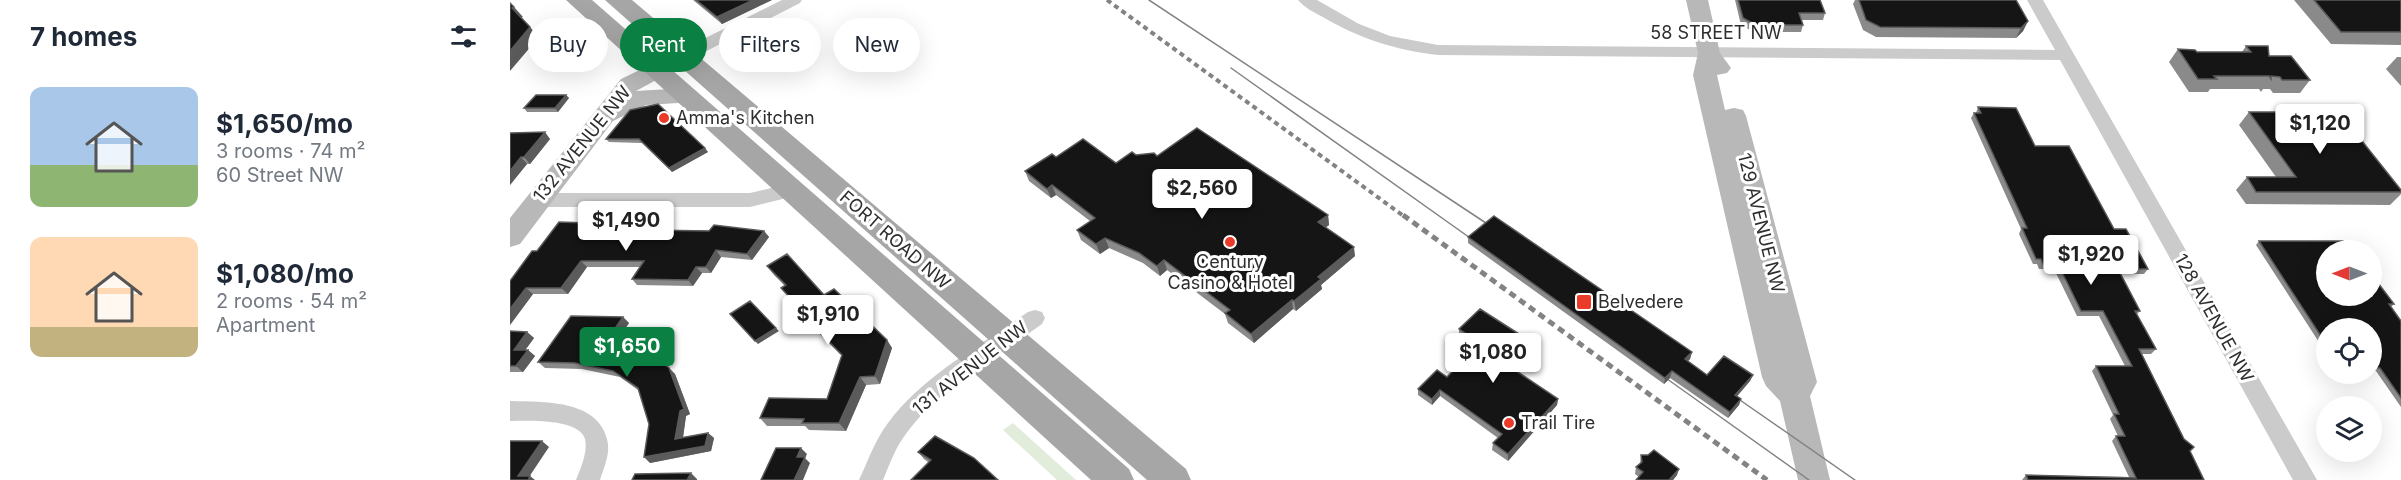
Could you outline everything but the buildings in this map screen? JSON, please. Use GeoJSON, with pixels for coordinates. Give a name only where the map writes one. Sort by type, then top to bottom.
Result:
{"type":"FeatureCollection","features":[{"type":"Feature","properties":{"kind":"main road","name":"FORT ROAD NW"},"geometry":{"type":"LineString","coordinates":[[578,0],[620,28]]}},
{"type":"Feature","properties":{"kind":"main road","name":"FORT ROAD NW"},"geometry":{"type":"LineString","coordinates":[[617,0],[632,18]]}},
{"type":"Feature","properties":{"kind":"main road","name":"FORT ROAD NW"},"geometry":{"type":"LineString","coordinates":[[675,72],[686,96],[1116,480]]}},
{"type":"Feature","properties":{"kind":"main road","name":"FORT ROAD NW"},"geometry":{"type":"LineString","coordinates":[[682,72],[1008,338],[1173,480]]}},
{"type":"Feature","properties":{"kind":"street","name":"132 AVENUE NW"},"geometry":{"type":"LineString","coordinates":[[707,44],[794,0]]}},
{"type":"Feature","properties":{"kind":"street","name":"58 STREET NW"},"geometry":{"type":"LineString","coordinates":[[1306,0],[1366,35],[1392,43],[1438,50],[2067,55]]}},
{"type":"Feature","properties":{"kind":"street","name":"129 AVENUE NW"},"geometry":{"type":"LineString","coordinates":[[1697,0],[1710,53],[1705,75],[1777,377],[1794,395],[1814,480]]}},
{"type":"Feature","properties":{"kind":"street","name":"128 AVENUE NW"},"geometry":{"type":"LineString","coordinates":[[2035,0],[2305,480]]}},
{"type":"Feature","properties":{"kind":"street","name":"132 AVENUE NW"},"geometry":{"type":"LineString","coordinates":[[510,237],[630,84],[652,72]]}},
{"type":"Feature","properties":{"kind":"street"},"geometry":{"type":"LineString","coordinates":[[599,121],[638,98],[686,96]]}},
{"type":"Feature","properties":{"kind":"street"},"geometry":{"type":"LineString","coordinates":[[538,200],[750,200],[792,190]]}},
{"type":"Feature","properties":{"kind":"street","name":"131 AVENUE NW"},"geometry":{"type":"LineString","coordinates":[[872,480],[884,448],[900,424],[939,387],[1035,318]]}},
{"type":"Feature","properties":{"kind":"street"},"geometry":{"type":"LineString","coordinates":[[510,411],[563,412],[586,421],[594,431],[597,453],[588,480]]}},
{"type":"Feature","properties":{"kind":"green space"},"geometry":{"type":"Polygon","coordinates":[[[1013,423],[1076,480],[1057,480],[1003,430],[1013,423]]]}},
{"type":"Feature","properties":{"kind":"tram line"},"geometry":{"type":"LineString","coordinates":[[1149,0],[1498,231]]}},
{"type":"Feature","properties":{"kind":"tram line"},"geometry":{"type":"LineString","coordinates":[[1231,68],[1480,245]]}},
{"type":"Feature","properties":{"kind":"tram line"},"geometry":{"type":"LineString","coordinates":[[1656,371],[1809,480]]}},
{"type":"Feature","properties":{"kind":"tram line"},"geometry":{"type":"LineString","coordinates":[[1727,391],[1855,480]]}},
{"type":"Feature","properties":{"kind":"railway"},"geometry":{"type":"LineString","coordinates":[[1107,0],[1405,217]]}},
{"type":"Feature","properties":{"kind":"railway"},"geometry":{"type":"LineString","coordinates":[[1403,215],[1767,480]]}},
{"type":"Feature","properties":{"kind":"place","name":"Amma's Kitchen"},"geometry":{"type":"Point","coordinates":[664,118]}},
{"type":"Feature","properties":{"kind":"place","name":"Century Casino & Hotel"},"geometry":{"type":"Point","coordinates":[1230,242]}},
{"type":"Feature","properties":{"kind":"place","name":"Belvedere"},"geometry":{"type":"Point","coordinates":[1584,302]}},
{"type":"Feature","properties":{"kind":"place","name":"Trail Tire"},"geometry":{"type":"Point","coordinates":[1509,423]}}]}
